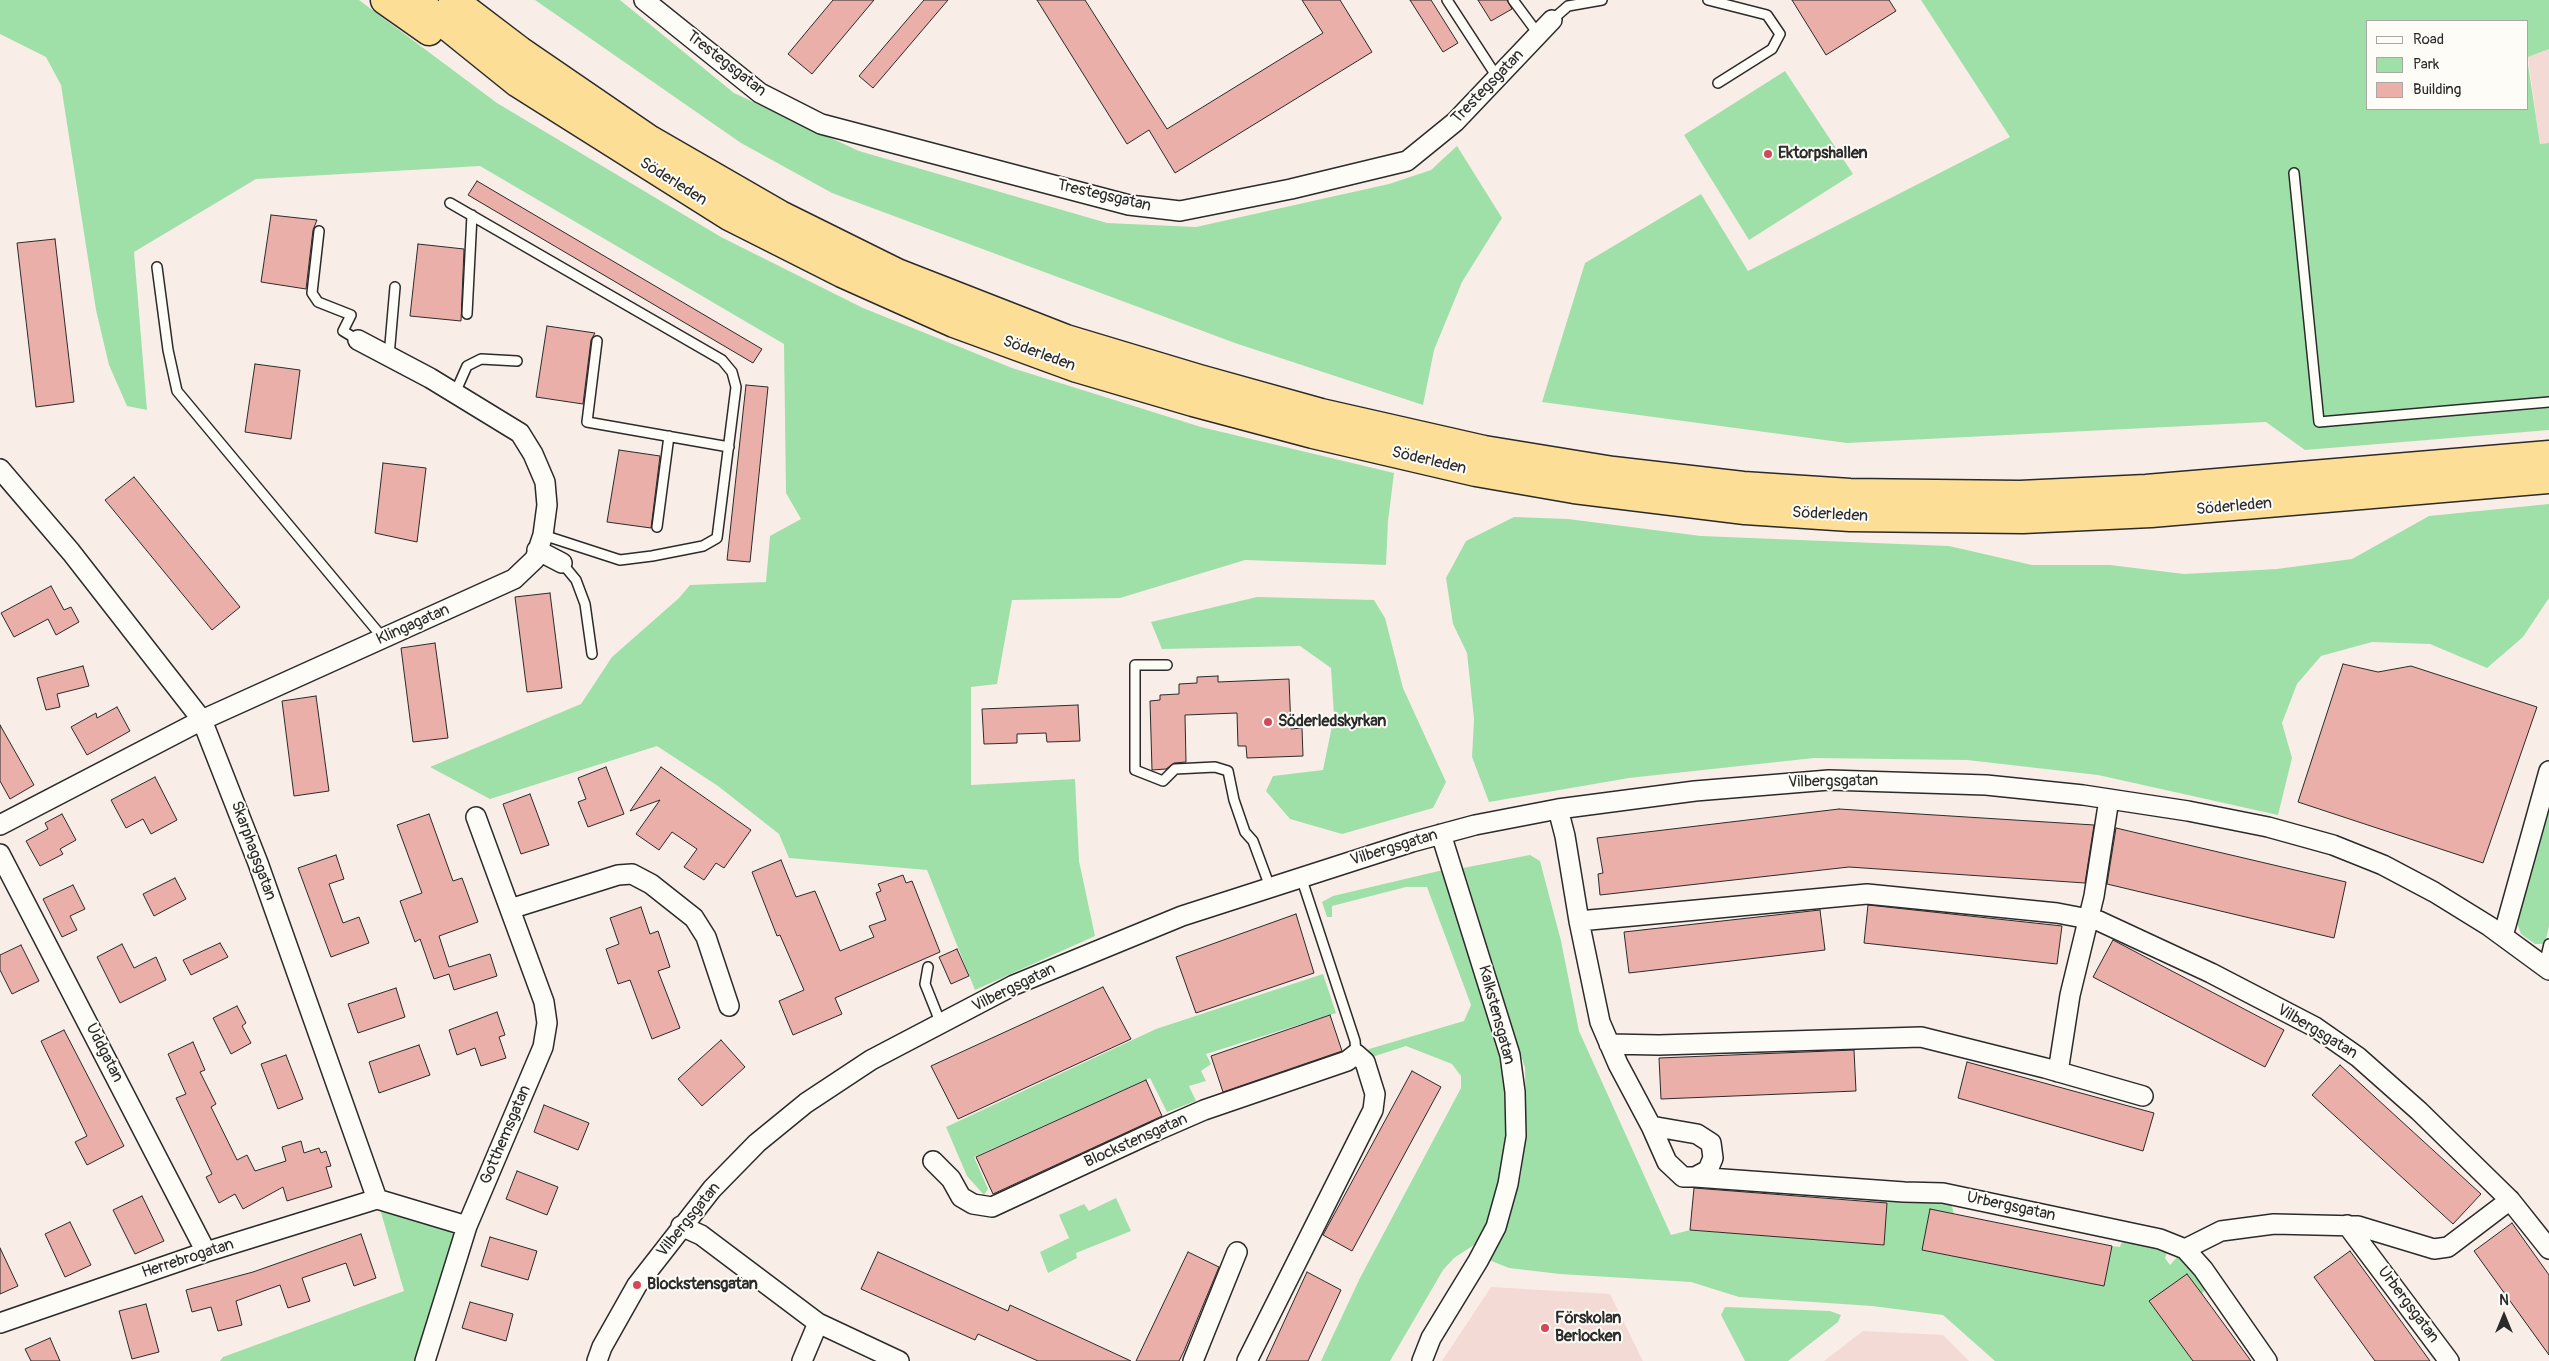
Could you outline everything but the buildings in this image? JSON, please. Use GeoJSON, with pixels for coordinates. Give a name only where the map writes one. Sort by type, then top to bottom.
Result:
{"type":"FeatureCollection","features":[{"type":"Feature","properties":{"kind":"highway"},"geometry":{"type":"LineString","coordinates":[[385,0],[440,39],[518,83]]}},
{"type":"Feature","properties":{"kind":"highway","name":"Söderleden"},"geometry":{"type":"LineString","coordinates":[[415,0],[518,83],[579,124],[729,216],[842,273],[954,323],[1078,368],[1193,402],[1313,434],[1476,472],[1574,489],[1745,510],[1850,517],[2023,519],[2161,513],[2549,479]]}},
{"type":"Feature","properties":{"kind":"highway","name":"Söderleden"},"geometry":{"type":"LineString","coordinates":[[453,0],[520,51],[650,140],[780,215],[897,273],[1066,338],[1199,379],[1322,413],[1484,450],[1613,471],[1743,486],[1850,493],[2020,495],[2146,490],[2549,455]]}},
{"type":"Feature","properties":{"kind":"highway"},"geometry":{"type":"LineString","coordinates":[[475,0],[520,51]]}},
{"type":"Feature","properties":{"kind":"street","name":"Trestegsgatan"},"geometry":{"type":"LineString","coordinates":[[644,0],[760,94],[821,124],[1129,205],[1180,211],[1291,189],[1406,161],[1455,122],[1552,20]]}},
{"type":"Feature","properties":{"kind":"street","name":"Klingagatan"},"geometry":{"type":"LineString","coordinates":[[0,825],[202,720],[514,579],[534,558],[540,542],[547,506],[545,482],[534,454],[520,433],[455,393],[358,340]]}},
{"type":"Feature","properties":{"kind":"street","name":"Skarphagsgatan"},"geometry":{"type":"LineString","coordinates":[[0,469],[72,552],[202,720],[258,863],[377,1199]]}},
{"type":"Feature","properties":{"kind":"street"},"geometry":{"type":"LineString","coordinates":[[540,542],[562,563]]}},
{"type":"Feature","properties":{"kind":"street"},"geometry":{"type":"LineString","coordinates":[[2503,936],[2549,771]]}},
{"type":"Feature","properties":{"kind":"street","name":"Vilbergsgatan"},"geometry":{"type":"LineString","coordinates":[[597,1361],[602,1347],[637,1286],[681,1226],[712,1189],[757,1143],[806,1104],[871,1060],[1014,985],[1182,916],[1442,834],[1558,809],[1695,791],[1829,780],[1986,785],[2109,799],[2268,827],[2333,845],[2383,865],[2409,879],[2503,936],[2546,967]]}},
{"type":"Feature","properties":{"kind":"street"},"geometry":{"type":"LineString","coordinates":[[2058,1072],[2070,995],[2088,919],[2109,799]]}},
{"type":"Feature","properties":{"kind":"street"},"geometry":{"type":"LineString","coordinates":[[1558,809],[1565,836],[1578,920],[1600,1022],[1609,1044],[1651,1126],[1667,1162],[1683,1177],[1695,1177],[1708,1170],[1713,1158],[1711,1143],[1697,1134],[1651,1126]]}},
{"type":"Feature","properties":{"kind":"street","name":"Gotthemsgatan"},"geometry":{"type":"LineString","coordinates":[[425,1361],[467,1226],[543,1047],[547,1023],[544,1002],[476,817]]}},
{"type":"Feature","properties":{"kind":"street","name":"Kalkstensgatan"},"geometry":{"type":"LineString","coordinates":[[1422,1361],[1431,1338],[1496,1227],[1508,1184],[1516,1136],[1510,1055],[1442,834]]}},
{"type":"Feature","properties":{"kind":"street","name":"Uddgatan"},"geometry":{"type":"LineString","coordinates":[[0,854],[206,1252]]}},
{"type":"Feature","properties":{"kind":"street"},"geometry":{"type":"LineString","coordinates":[[510,910],[618,875],[632,874],[651,884],[694,918],[706,937],[729,1006]]}},
{"type":"Feature","properties":{"kind":"street","name":"Vilbergsgatan"},"geometry":{"type":"LineString","coordinates":[[1578,920],[1867,894],[2057,913],[2088,919],[2119,929],[2315,1027],[2358,1057],[2419,1111],[2510,1200],[2549,1249]]}},
{"type":"Feature","properties":{"kind":"street"},"geometry":{"type":"LineString","coordinates":[[1609,1044],[1660,1045],[1920,1037],[2143,1096]]}},
{"type":"Feature","properties":{"kind":"street"},"geometry":{"type":"LineString","coordinates":[[1248,1361],[1373,1110],[1375,1094],[1365,1062],[1356,1054]]}},
{"type":"Feature","properties":{"kind":"street","name":"Blockstensgatan"},"geometry":{"type":"LineString","coordinates":[[933,1161],[951,1179],[961,1197],[973,1204],[992,1207],[1204,1110],[1347,1061],[1356,1054]]}},
{"type":"Feature","properties":{"kind":"street","name":"Urbergsgatan"},"geometry":{"type":"LineString","coordinates":[[1695,1177],[1761,1183],[1943,1193],[2160,1239],[2185,1249],[2203,1269],[2267,1361]]}},
{"type":"Feature","properties":{"kind":"street"},"geometry":{"type":"LineString","coordinates":[[377,1199],[467,1226]]}},
{"type":"Feature","properties":{"kind":"street","name":"Herrebrogatan"},"geometry":{"type":"LineString","coordinates":[[0,1323],[206,1252],[377,1199]]}},
{"type":"Feature","properties":{"kind":"street"},"geometry":{"type":"LineString","coordinates":[[2185,1249],[2221,1231],[2274,1224],[2358,1226],[2434,1249],[2448,1247],[2510,1200]]}},
{"type":"Feature","properties":{"kind":"street","name":"Urbergsgatan"},"geometry":{"type":"LineString","coordinates":[[2347,1225],[2449,1361]]}},
{"type":"Feature","properties":{"kind":"street"},"geometry":{"type":"LineString","coordinates":[[681,1226],[701,1235],[818,1322],[899,1361]]}},
{"type":"Feature","properties":{"kind":"street"},"geometry":{"type":"LineString","coordinates":[[1193,1361],[1237,1252]]}},
{"type":"Feature","properties":{"kind":"street"},"geometry":{"type":"LineString","coordinates":[[802,1361],[818,1322]]}},
{"type":"Feature","properties":{"kind":"lane"},"geometry":{"type":"LineString","coordinates":[[1447,0],[1497,77]]}},
{"type":"Feature","properties":{"kind":"lane"},"geometry":{"type":"LineString","coordinates":[[1513,0],[1539,35]]}},
{"type":"Feature","properties":{"kind":"lane","name":"Trestegsgatan"},"geometry":{"type":"LineString","coordinates":[[1552,20],[1568,6],[1602,0]]}},
{"type":"Feature","properties":{"kind":"lane"},"geometry":{"type":"LineString","coordinates":[[1708,0],[1767,15],[1780,34],[1772,49],[1718,83]]}},
{"type":"Feature","properties":{"kind":"lane"},"geometry":{"type":"LineString","coordinates":[[2294,173],[2319,422],[2549,402]]}},
{"type":"Feature","properties":{"kind":"lane"},"geometry":{"type":"LineString","coordinates":[[450,203],[722,360],[732,372],[736,387],[717,538],[703,546],[620,560],[540,542]]}},
{"type":"Feature","properties":{"kind":"lane"},"geometry":{"type":"LineString","coordinates":[[467,314],[472,215]]}},
{"type":"Feature","properties":{"kind":"lane"},"geometry":{"type":"LineString","coordinates":[[319,231],[312,293],[318,302],[351,315],[343,331],[358,340]]}},
{"type":"Feature","properties":{"kind":"lane"},"geometry":{"type":"LineString","coordinates":[[158,267],[168,350],[177,391],[384,638]]}},
{"type":"Feature","properties":{"kind":"lane"},"geometry":{"type":"LineString","coordinates":[[389,356],[395,288]]}},
{"type":"Feature","properties":{"kind":"lane"},"geometry":{"type":"LineString","coordinates":[[597,340],[587,422],[729,447]]}},
{"type":"Feature","properties":{"kind":"lane"},"geometry":{"type":"LineString","coordinates":[[455,393],[467,366],[482,358],[517,360]]}},
{"type":"Feature","properties":{"kind":"lane"},"geometry":{"type":"LineString","coordinates":[[657,527],[669,436]]}},
{"type":"Feature","properties":{"kind":"lane"},"geometry":{"type":"LineString","coordinates":[[562,563],[576,580],[585,604],[592,654]]}},
{"type":"Feature","properties":{"kind":"lane"},"geometry":{"type":"LineString","coordinates":[[1168,665],[1135,665],[1135,770],[1162,781],[1175,769],[1215,767],[1228,771],[1234,800],[1245,832],[1252,841],[1270,887]]}},
{"type":"Feature","properties":{"kind":"lane"},"geometry":{"type":"LineString","coordinates":[[1301,877],[1356,1041],[1356,1054]]}},
{"type":"Feature","properties":{"kind":"lane"},"geometry":{"type":"LineString","coordinates":[[2546,967],[2549,944]]}},
{"type":"Feature","properties":{"kind":"lane"},"geometry":{"type":"LineString","coordinates":[[928,967],[925,984],[941,1024]]}},
{"type":"Feature","properties":{"kind":"shaded area"},"geometry":{"type":"Polygon","coordinates":[[[2549,49],[2549,143],[2540,144],[2529,57],[2549,49]]]}},
{"type":"Feature","properties":{"kind":"shaded area","name":"Förskolan Berlocken"},"geometry":{"type":"Polygon","coordinates":[[[1491,1287],[1610,1294],[1643,1361],[1442,1361],[1491,1287]]]}},
{"type":"Feature","properties":{"kind":"shaded area"},"geometry":{"type":"Polygon","coordinates":[[[1863,1331],[1943,1335],[1969,1361],[1824,1361],[1863,1331]]]}},
{"type":"Feature","properties":{"kind":"green space"},"geometry":{"type":"Polygon","coordinates":[[[0,0],[359,0],[497,103],[721,237],[863,308],[1012,368],[1201,427],[1394,473],[1388,521],[1386,565],[1245,560],[1120,598],[1012,600],[997,684],[971,687],[971,785],[1075,779],[1079,861],[1095,936],[975,990],[927,870],[789,858],[779,834],[718,786],[657,746],[490,799],[430,767],[581,704],[612,657],[679,598],[690,585],[766,582],[770,536],[801,519],[786,493],[784,344],[480,166],[256,179],[134,252],[147,410],[127,406],[109,365],[96,310],[61,85],[46,57],[0,34],[0,0]]]}},
{"type":"Feature","properties":{"kind":"green space"},"geometry":{"type":"Polygon","coordinates":[[[535,0],[620,0],[734,93],[859,151],[1107,223],[1196,227],[1389,184],[1431,170],[1457,146],[1502,218],[1462,282],[1434,350],[1423,405],[1235,343],[832,193],[741,143],[535,0]]]}},
{"type":"Feature","properties":{"kind":"green space"},"geometry":{"type":"Polygon","coordinates":[[[1921,0],[2549,0],[2549,49],[2529,57],[2529,20],[2366,20],[2366,110],[2529,110],[2529,71],[2540,144],[2549,143],[2549,430],[2305,450],[2266,422],[1847,443],[1542,402],[1585,263],[1701,194],[1748,271],[2010,137],[1921,0]]]}},
{"type":"Feature","properties":{"kind":"green space","name":"Ektorpshallen"},"geometry":{"type":"Polygon","coordinates":[[[1785,71],[1853,174],[1749,240],[1684,135],[1785,71]]]}},
{"type":"Feature","properties":{"kind":"green space"},"geometry":{"type":"Polygon","coordinates":[[[2549,504],[2549,598],[2523,637],[2487,668],[2430,644],[2372,642],[2321,656],[2297,684],[2282,723],[2292,758],[2278,815],[2098,775],[1967,760],[1814,758],[1629,778],[1489,802],[1472,757],[1474,719],[1467,653],[1453,624],[1446,578],[1466,541],[1514,517],[1568,519],[1701,536],[1949,546],[2032,565],[2110,565],[2184,574],[2277,569],[2352,559],[2429,516],[2549,504]]]}},
{"type":"Feature","properties":{"kind":"green space"},"geometry":{"type":"Polygon","coordinates":[[[1257,597],[1374,600],[1385,618],[1403,688],[1446,782],[1433,808],[1342,834],[1290,819],[1266,791],[1273,776],[1323,770],[1334,716],[1331,668],[1300,646],[1162,649],[1151,622],[1257,597]]]}},
{"type":"Feature","properties":{"kind":"green space"},"geometry":{"type":"Polygon","coordinates":[[[2549,799],[2549,926],[2545,944],[2535,944],[2521,934],[2517,923],[2517,913],[2549,799]]]}},
{"type":"Feature","properties":{"kind":"green space"},"geometry":{"type":"Polygon","coordinates":[[[1530,855],[1540,861],[1561,941],[1579,1031],[1671,1235],[1690,1230],[1884,1245],[1887,1203],[1869,1201],[1872,1196],[1951,1203],[1954,1214],[1922,1250],[2104,1286],[2112,1246],[2120,1247],[2123,1239],[2169,1247],[2165,1258],[2170,1265],[2178,1256],[2186,1261],[2208,1285],[2202,1294],[2187,1274],[2150,1301],[2193,1361],[1995,1361],[1943,1315],[1872,1306],[1739,1297],[1691,1282],[1560,1274],[1509,1268],[1489,1260],[1510,1215],[1521,1175],[1526,1135],[1525,1068],[1463,868],[1530,855]]]}},
{"type":"Feature","properties":{"kind":"green space"},"geometry":{"type":"Polygon","coordinates":[[[1443,870],[1494,1034],[1505,1083],[1507,1121],[1504,1154],[1497,1189],[1480,1241],[1454,1258],[1443,1270],[1390,1361],[1321,1361],[1360,1278],[1461,1088],[1461,1076],[1452,1064],[1406,1046],[1372,1057],[1365,1054],[1369,1049],[1464,1021],[1471,1005],[1427,887],[1406,887],[1332,906],[1332,917],[1327,917],[1322,902],[1333,896],[1443,870]]]}},
{"type":"Feature","properties":{"kind":"green space"},"geometry":{"type":"Polygon","coordinates":[[[1323,974],[1336,1013],[1206,1054],[1211,1064],[1201,1071],[1206,1081],[1189,1086],[1196,1101],[1167,1112],[1150,1078],[974,1157],[988,1189],[984,1195],[967,1176],[946,1127],[1156,1029],[1323,974]]]}},
{"type":"Feature","properties":{"kind":"green space"},"geometry":{"type":"Polygon","coordinates":[[[1116,1198],[1131,1231],[1076,1253],[1077,1258],[1048,1273],[1040,1252],[1069,1238],[1059,1215],[1084,1204],[1089,1211],[1116,1198]]]}},
{"type":"Feature","properties":{"kind":"green space"},"geometry":{"type":"Polygon","coordinates":[[[377,1199],[467,1226],[425,1361],[220,1361],[223,1357],[404,1291],[377,1199]]]}},
{"type":"Feature","properties":{"kind":"green space"},"geometry":{"type":"Polygon","coordinates":[[[1725,1307],[1830,1311],[1841,1315],[1838,1322],[1788,1361],[1745,1361],[1721,1315],[1725,1307]]]}},
{"type":"Feature","properties":{"kind":"place","name":"Ektorpshallen"},"geometry":{"type":"Point","coordinates":[1768,154]}},
{"type":"Feature","properties":{"kind":"place","name":"Söderledskyrkan"},"geometry":{"type":"Point","coordinates":[1268,722]}},
{"type":"Feature","properties":{"kind":"place","name":"Blockstensgatan"},"geometry":{"type":"Point","coordinates":[637,1285]}},
{"type":"Feature","properties":{"kind":"place","name":"Förskolan Berlocken"},"geometry":{"type":"Point","coordinates":[1545,1328]}}]}
